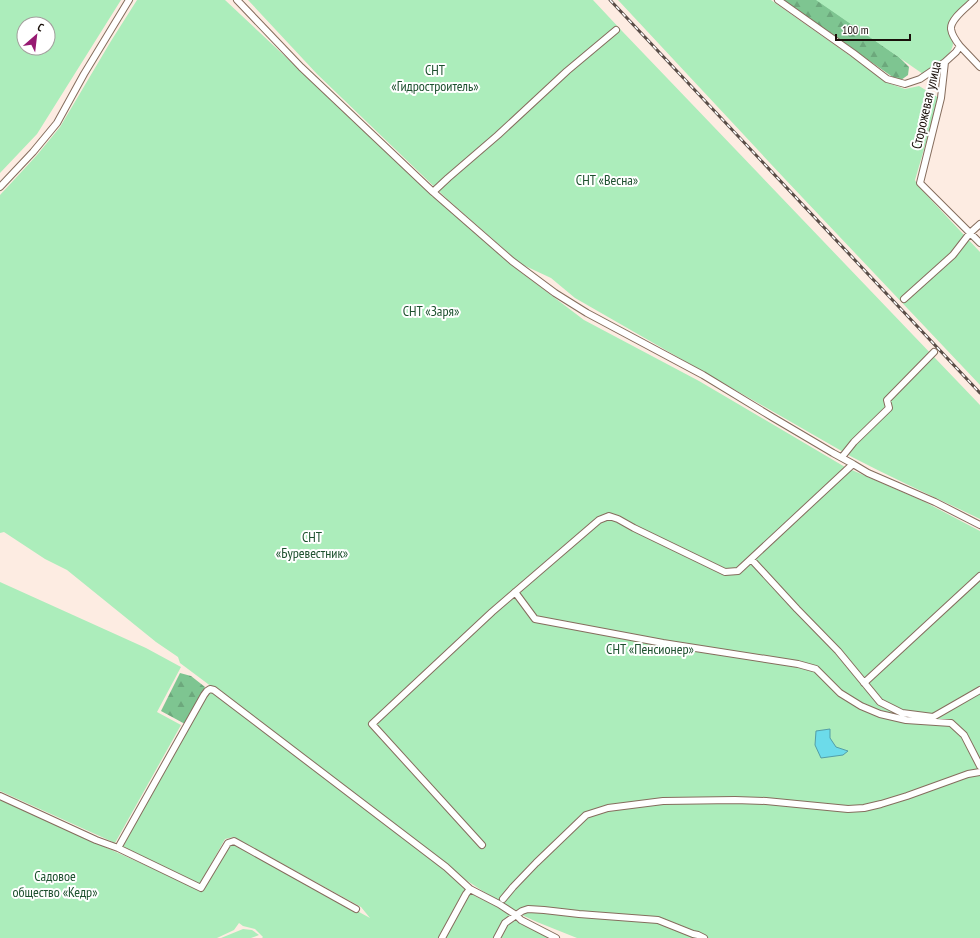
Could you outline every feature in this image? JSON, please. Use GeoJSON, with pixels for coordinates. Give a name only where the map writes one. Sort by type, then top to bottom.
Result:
{"type":"FeatureCollection","features":[{"type":"Feature","properties":{"kind":"street"},"geometry":{"type":"LineString","coordinates":[[0,187],[33,152],[57,123],[84,74],[129,0]]}},
{"type":"Feature","properties":{"kind":"street"},"geometry":{"type":"LineString","coordinates":[[238,0],[301,66],[433,192],[512,261],[555,293],[586,314],[703,375],[785,425],[842,457],[868,474],[935,502],[980,525]]}},
{"type":"Feature","properties":{"kind":"street"},"geometry":{"type":"LineString","coordinates":[[778,0],[887,79],[905,84],[920,80],[945,62]]}},
{"type":"Feature","properties":{"kind":"street"},"geometry":{"type":"LineString","coordinates":[[974,0],[952,22],[951,29],[953,37],[980,67]]}},
{"type":"Feature","properties":{"kind":"street"},"geometry":{"type":"LineString","coordinates":[[433,192],[498,135],[567,71],[616,30]]}},
{"type":"Feature","properties":{"kind":"street","name":"Сторожевая улица"},"geometry":{"type":"LineString","coordinates":[[960,46],[945,62],[941,98],[920,183],[970,233]]}},
{"type":"Feature","properties":{"kind":"street"},"geometry":{"type":"LineString","coordinates":[[904,299],[953,255],[970,233],[980,224]]}},
{"type":"Feature","properties":{"kind":"street"},"geometry":{"type":"LineString","coordinates":[[970,233],[980,243]]}},
{"type":"Feature","properties":{"kind":"street"},"geometry":{"type":"LineString","coordinates":[[842,457],[854,442],[889,408],[887,400],[934,352]]}},
{"type":"Feature","properties":{"kind":"street"},"geometry":{"type":"LineString","coordinates":[[482,845],[372,724],[492,612],[599,520],[609,516],[618,519],[725,572],[738,571],[750,558],[853,464]]}},
{"type":"Feature","properties":{"kind":"street"},"geometry":{"type":"LineString","coordinates":[[750,558],[796,609],[838,651],[880,702],[902,713],[933,717],[980,690]]}},
{"type":"Feature","properties":{"kind":"street"},"geometry":{"type":"LineString","coordinates":[[864,683],[980,576]]}},
{"type":"Feature","properties":{"kind":"street"},"geometry":{"type":"LineString","coordinates":[[515,592],[536,619],[663,643],[816,668],[840,693],[861,706],[880,714],[906,720],[951,723],[964,735],[980,766]]}},
{"type":"Feature","properties":{"kind":"street"},"geometry":{"type":"LineString","coordinates":[[118,848],[204,695],[210,689],[214,690],[446,867],[470,889],[499,904],[516,915],[520,920],[556,938]]}},
{"type":"Feature","properties":{"kind":"street"},"geometry":{"type":"LineString","coordinates":[[503,899],[536,863],[586,815],[608,808],[663,801],[735,800],[848,809],[864,808],[881,804],[968,774],[980,772]]}},
{"type":"Feature","properties":{"kind":"street"},"geometry":{"type":"LineString","coordinates":[[0,796],[118,848],[201,888],[228,843],[234,841],[356,909]]}},
{"type":"Feature","properties":{"kind":"street"},"geometry":{"type":"LineString","coordinates":[[442,938],[470,889]]}},
{"type":"Feature","properties":{"kind":"street"},"geometry":{"type":"LineString","coordinates":[[497,938],[505,923],[522,911],[528,909],[658,920],[704,938]]}},
{"type":"Feature","properties":{"kind":"green space"},"geometry":{"type":"Polygon","coordinates":[[[0,0],[121,0],[37,134],[0,173],[0,0]]]}},
{"type":"Feature","properties":{"kind":"green space"},"geometry":{"type":"Polygon","coordinates":[[[137,0],[225,0],[433,195],[510,264],[584,320],[699,381],[845,467],[923,501],[980,531],[980,938],[577,938],[537,922],[524,916],[457,874],[328,774],[180,663],[178,657],[156,642],[67,570],[45,559],[4,532],[0,533],[0,195],[37,155],[60,127],[137,0]]]}},
{"type":"Feature","properties":{"kind":"green space","name":"СНТ «Весна»"},"geometry":{"type":"Polygon","coordinates":[[[248,0],[593,0],[980,405],[980,519],[852,457],[575,298],[551,278],[521,264],[447,199],[317,74],[248,0]]]}},
{"type":"Feature","properties":{"kind":"green space"},"geometry":{"type":"Polygon","coordinates":[[[618,0],[771,0],[885,82],[905,89],[919,86],[939,98],[915,180],[918,186],[980,252],[980,385],[784,178],[618,0]]]}},
{"type":"Feature","properties":{"kind":"green space"},"geometry":{"type":"Polygon","coordinates":[[[783,0],[817,0],[899,57],[909,67],[908,75],[901,80],[894,78],[783,0]]]}},
{"type":"Feature","properties":{"kind":"green space"},"geometry":{"type":"Polygon","coordinates":[[[816,0],[974,0],[948,31],[953,43],[950,52],[942,61],[923,74],[816,0]]]}},
{"type":"Feature","properties":{"kind":"green space"},"geometry":{"type":"Polygon","coordinates":[[[0,582],[146,648],[181,667],[157,712],[181,725],[115,843],[0,791],[0,582]]]}},
{"type":"Feature","properties":{"kind":"green space"},"geometry":{"type":"Polygon","coordinates":[[[180,673],[191,676],[205,687],[185,724],[161,711],[180,673]]]}},
{"type":"Feature","properties":{"kind":"green space","name":"Садовое общество «Кедр»"},"geometry":{"type":"Polygon","coordinates":[[[213,692],[444,869],[475,896],[508,912],[551,938],[262,938],[263,937],[255,929],[243,926],[239,923],[234,930],[217,938],[0,938],[0,800],[203,891],[229,845],[235,844],[370,918],[361,907],[234,837],[225,839],[200,884],[121,846],[209,693],[213,692]]]}},
{"type":"Feature","properties":{"kind":"green space"},"geometry":{"type":"Polygon","coordinates":[[[243,929],[252,930],[259,935],[251,938],[221,938],[243,929]]]}},
{"type":"Feature","properties":{"kind":"water"},"geometry":{"type":"Polygon","coordinates":[[[830,729],[830,738],[836,747],[848,751],[843,755],[821,758],[815,745],[816,731],[830,729]]]}},
{"type":"Feature","properties":{"kind":"railway"},"geometry":{"type":"LineString","coordinates":[[610,0],[980,393]]}},
{"type":"Feature","properties":{"kind":"park label","name":"СНТ «Гидростроитель»"},"geometry":{"type":"Point","coordinates":[435,78]}},
{"type":"Feature","properties":{"kind":"park label","name":"СНТ «Заря»"},"geometry":{"type":"Point","coordinates":[431,311]}},
{"type":"Feature","properties":{"kind":"park label","name":"СНТ «Буревестник»"},"geometry":{"type":"Point","coordinates":[312,546]}},
{"type":"Feature","properties":{"kind":"park label","name":"СНТ «Пенсионер»"},"geometry":{"type":"Point","coordinates":[650,649]}}]}
